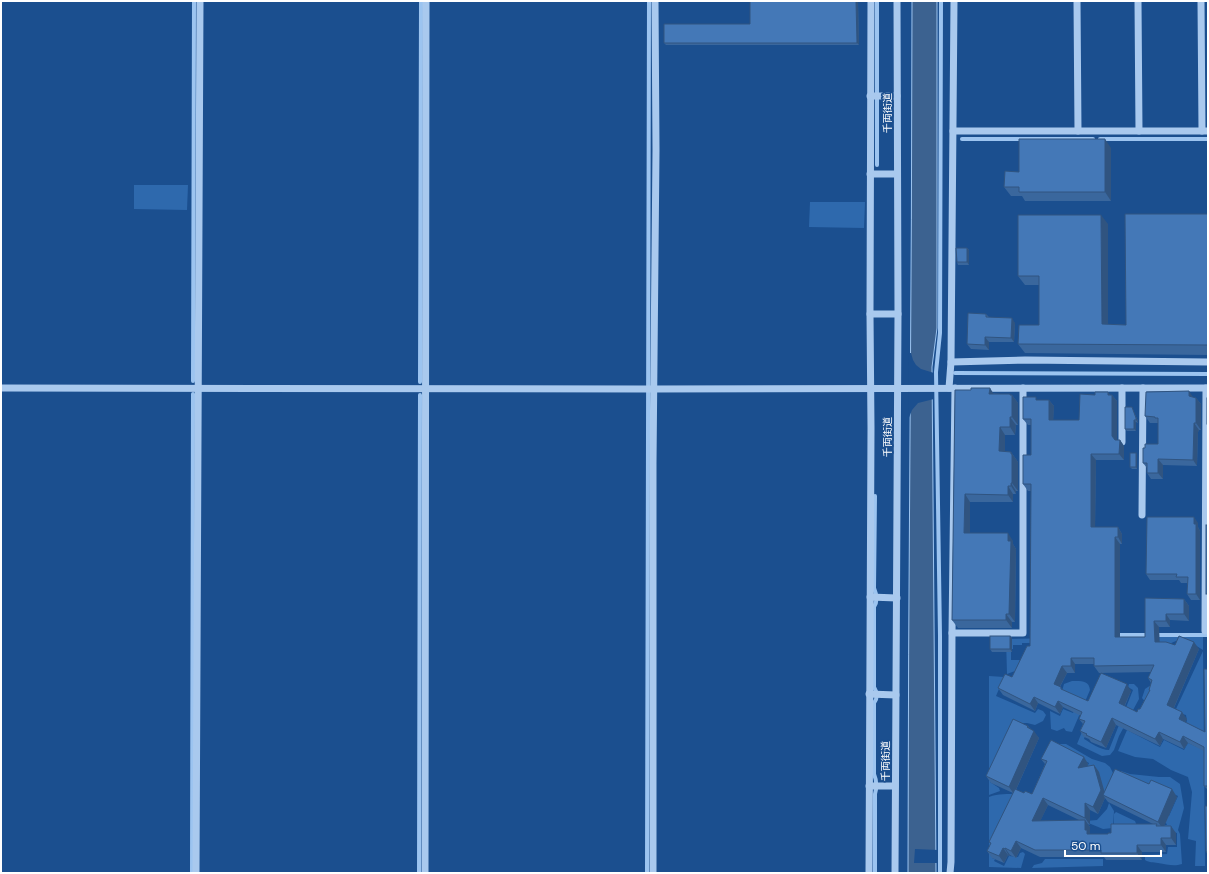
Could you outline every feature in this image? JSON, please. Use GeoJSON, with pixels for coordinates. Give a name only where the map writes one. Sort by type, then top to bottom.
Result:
{"type":"FeatureCollection","features":[{"type":"Feature","properties":{"kind":"street"},"geometry":{"type":"LineString","coordinates":[[196,873],[200,1]]}},
{"type":"Feature","properties":{"kind":"street"},"geometry":{"type":"LineString","coordinates":[[425,873],[426,1]]}},
{"type":"Feature","properties":{"kind":"street"},"geometry":{"type":"LineString","coordinates":[[653,873],[649,389],[656,150],[656,1]]}},
{"type":"Feature","properties":{"kind":"street"},"geometry":{"type":"LineString","coordinates":[[869,873],[874,786],[875,598],[870,314],[870,174],[875,96],[871,1]]}},
{"type":"Feature","properties":{"kind":"street","name":"千両街道"},"geometry":{"type":"LineString","coordinates":[[895,873],[898,314],[897,1]]}},
{"type":"Feature","properties":{"kind":"street"},"geometry":{"type":"LineString","coordinates":[[950,873],[952,633],[951,362],[954,1]]}},
{"type":"Feature","properties":{"kind":"street"},"geometry":{"type":"LineString","coordinates":[[1077,1],[1078,131]]}},
{"type":"Feature","properties":{"kind":"street"},"geometry":{"type":"LineString","coordinates":[[1138,1],[1139,131]]}},
{"type":"Feature","properties":{"kind":"street"},"geometry":{"type":"LineString","coordinates":[[953,130],[1205,131],[1202,1]]}},
{"type":"Feature","properties":{"kind":"street"},"geometry":{"type":"LineString","coordinates":[[875,96],[897,96]]}},
{"type":"Feature","properties":{"kind":"street"},"geometry":{"type":"LineString","coordinates":[[870,174],[897,174]]}},
{"type":"Feature","properties":{"kind":"street"},"geometry":{"type":"LineString","coordinates":[[870,314],[898,314]]}},
{"type":"Feature","properties":{"kind":"street"},"geometry":{"type":"LineString","coordinates":[[951,362],[1025,360],[1208,362]]}},
{"type":"Feature","properties":{"kind":"street"},"geometry":{"type":"LineString","coordinates":[[1,388],[1207,388],[1205,631]]}},
{"type":"Feature","properties":{"kind":"street"},"geometry":{"type":"LineString","coordinates":[[952,633],[1023,633],[1022,388]]}},
{"type":"Feature","properties":{"kind":"street"},"geometry":{"type":"LineString","coordinates":[[1122,388],[1122,442]]}},
{"type":"Feature","properties":{"kind":"street"},"geometry":{"type":"LineString","coordinates":[[1142,515],[1143,388]]}},
{"type":"Feature","properties":{"kind":"street"},"geometry":{"type":"LineString","coordinates":[[875,598],[897,598]]}},
{"type":"Feature","properties":{"kind":"street"},"geometry":{"type":"LineString","coordinates":[[874,695],[896,695]]}},
{"type":"Feature","properties":{"kind":"street"},"geometry":{"type":"LineString","coordinates":[[874,786],[895,786]]}},
{"type":"Feature","properties":{"kind":"shaded area"},"geometry":{"type":"Polygon","coordinates":[[[912,1],[937,1],[937,328],[932,367],[936,873],[908,873],[912,1]]]}},
{"type":"Feature","properties":{"kind":"shaded area"},"geometry":{"type":"Polygon","coordinates":[[[134,185],[188,185],[187,210],[134,209],[134,185]]]}},
{"type":"Feature","properties":{"kind":"shaded area"},"geometry":{"type":"Polygon","coordinates":[[[810,202],[865,202],[864,228],[809,227],[810,202]]]}},
{"type":"Feature","properties":{"kind":"shaded area"},"geometry":{"type":"Polygon","coordinates":[[[1203,636],[1203,650],[1194,644],[1185,641],[1176,641],[1167,647],[1151,642],[1022,643],[1022,645],[1013,645],[1013,649],[1011,649],[1011,660],[1019,660],[1023,662],[1015,671],[1007,674],[1006,639],[1203,636]]]}},
{"type":"Feature","properties":{"kind":"shaded area"},"geometry":{"type":"Polygon","coordinates":[[[1203,651],[1205,866],[1195,866],[1196,841],[1188,839],[1192,792],[1188,777],[1171,770],[1153,759],[1135,757],[1118,751],[1127,730],[1160,747],[1164,740],[1184,750],[1188,743],[1197,747],[1202,736],[1184,725],[1187,721],[1186,715],[1148,705],[1142,698],[1145,689],[1151,685],[1151,698],[1176,709],[1203,651]]]}},
{"type":"Feature","properties":{"kind":"shaded area"},"geometry":{"type":"Polygon","coordinates":[[[989,676],[1004,677],[996,696],[1035,713],[1038,709],[1043,711],[1046,715],[1043,721],[1035,725],[1017,723],[990,782],[999,788],[1000,791],[989,795],[989,676]]]}},
{"type":"Feature","properties":{"kind":"shaded area"},"geometry":{"type":"Polygon","coordinates":[[[1072,681],[1081,681],[1088,684],[1090,690],[1072,732],[1066,731],[1064,728],[1057,731],[1051,729],[1050,711],[1060,716],[1063,709],[1073,713],[1079,700],[1062,691],[1064,684],[1072,681]]]}},
{"type":"Feature","properties":{"kind":"shaded area"},"geometry":{"type":"Polygon","coordinates":[[[1129,684],[1134,684],[1138,688],[1139,699],[1119,736],[1114,750],[1110,755],[1102,756],[1077,744],[1084,727],[1087,728],[1084,739],[1099,748],[1109,750],[1133,690],[1128,687],[1129,684]]]}},
{"type":"Feature","properties":{"kind":"shaded area"},"geometry":{"type":"Polygon","coordinates":[[[1066,744],[1092,759],[1105,763],[1110,767],[1113,773],[1108,794],[1078,785],[1089,763],[1054,745],[1066,744]]]}},
{"type":"Feature","properties":{"kind":"shaded area"},"geometry":{"type":"Polygon","coordinates":[[[1121,771],[1130,774],[1170,777],[1180,784],[1184,808],[1178,830],[1180,834],[1182,864],[1170,865],[1145,860],[1146,855],[1167,854],[1168,847],[1177,847],[1177,833],[1167,831],[1157,826],[1167,825],[1166,823],[1156,820],[1160,813],[1169,816],[1178,796],[1155,786],[1119,775],[1121,771]]]}},
{"type":"Feature","properties":{"kind":"shaded area"},"geometry":{"type":"Polygon","coordinates":[[[1020,793],[992,858],[995,859],[994,861],[1004,866],[1009,856],[1018,857],[1020,853],[1023,852],[1025,854],[1021,868],[989,867],[989,797],[1020,793]]]}},
{"type":"Feature","properties":{"kind":"shaded area"},"geometry":{"type":"Polygon","coordinates":[[[1109,803],[1114,811],[1113,828],[1103,829],[1086,822],[1097,820],[1107,809],[1109,803]]]}},
{"type":"Feature","properties":{"kind":"shaded area"},"geometry":{"type":"Polygon","coordinates":[[[1116,812],[1135,821],[1137,826],[1114,828],[1114,814],[1116,812]]]}},
{"type":"Feature","properties":{"kind":"shaded area"},"geometry":{"type":"Polygon","coordinates":[[[1045,859],[1103,859],[1103,866],[1032,868],[1034,865],[1042,863],[1045,859]]]}},
{"type":"Feature","properties":{"kind":"pier"},"geometry":{"type":"Polygon","coordinates":[[[909,353],[911,353],[916,365],[921,369],[934,373],[934,399],[918,403],[912,410],[908,420],[909,353]]]}},
{"type":"Feature","properties":{"kind":"pier"},"geometry":{"type":"Polygon","coordinates":[[[915,849],[938,850],[938,873],[937,863],[914,863],[915,849]]]}},
{"type":"Feature","properties":{"kind":"building"},"geometry":{"type":"Polygon","coordinates":[[[750,1],[856,1],[857,43],[664,43],[664,24],[750,24],[750,1]]]}},
{"type":"Feature","properties":{"kind":"building"},"geometry":{"type":"Polygon","coordinates":[[[1019,139],[1105,139],[1105,192],[1019,192],[1019,187],[1004,187],[1005,171],[1019,172],[1019,139]]]}},
{"type":"Feature","properties":{"kind":"building"},"geometry":{"type":"Polygon","coordinates":[[[1125,214],[1208,214],[1208,345],[1018,344],[1019,325],[1039,325],[1039,276],[1018,276],[1018,215],[1101,215],[1102,324],[1126,325],[1125,214]]]}},
{"type":"Feature","properties":{"kind":"building"},"geometry":{"type":"Polygon","coordinates":[[[956,248],[967,248],[967,262],[957,262],[956,248]]]}},
{"type":"Feature","properties":{"kind":"building"},"geometry":{"type":"Polygon","coordinates":[[[968,313],[986,314],[986,317],[1012,318],[1011,338],[985,337],[985,345],[967,344],[968,313]]]}},
{"type":"Feature","properties":{"kind":"building"},"geometry":{"type":"Polygon","coordinates":[[[971,388],[990,388],[989,394],[1012,395],[1012,417],[1010,417],[1010,427],[1000,427],[999,451],[1011,452],[1012,454],[1012,483],[1011,486],[1008,486],[1008,495],[965,494],[964,533],[1008,533],[1008,541],[1011,541],[1009,614],[1006,614],[1006,620],[952,620],[955,390],[971,390],[971,388]]]}},
{"type":"Feature","properties":{"kind":"building"},"geometry":{"type":"Polygon","coordinates":[[[1189,391],[1189,396],[1196,398],[1196,423],[1194,423],[1193,460],[1158,459],[1158,473],[1147,473],[1147,463],[1143,463],[1143,448],[1145,448],[1145,444],[1158,444],[1158,418],[1145,416],[1146,392],[1189,391]]]}},
{"type":"Feature","properties":{"kind":"building"},"geometry":{"type":"Polygon","coordinates":[[[1095,392],[1108,392],[1108,395],[1112,395],[1112,436],[1115,440],[1120,440],[1119,454],[1091,454],[1091,527],[1118,527],[1118,537],[1115,537],[1115,637],[1145,637],[1145,598],[1184,599],[1184,614],[1166,614],[1166,621],[1154,621],[1155,642],[1166,642],[1175,645],[1179,636],[1194,642],[1167,705],[1182,712],[1179,719],[1205,732],[1204,669],[1208,669],[1208,786],[1204,786],[1204,747],[1183,736],[1180,742],[1159,732],[1155,739],[1112,718],[1101,742],[1080,731],[1085,721],[1079,719],[1082,712],[1058,701],[1055,707],[1034,697],[1030,704],[998,688],[1005,674],[1012,677],[1027,646],[1030,646],[1031,484],[1023,484],[1023,455],[1031,455],[1031,419],[1023,419],[1023,397],[1036,397],[1036,400],[1049,400],[1049,420],[1079,420],[1080,394],[1095,395],[1095,392]],[[1071,658],[1071,666],[1062,666],[1054,684],[1061,687],[1061,689],[1088,701],[1101,673],[1127,684],[1119,703],[1137,712],[1150,690],[1152,680],[1148,678],[1154,665],[1094,666],[1094,658],[1071,658]]]}},
{"type":"Feature","properties":{"kind":"building"},"geometry":{"type":"Polygon","coordinates":[[[1208,398],[1208,424],[1207,424],[1208,398]]]}},
{"type":"Feature","properties":{"kind":"building"},"geometry":{"type":"Polygon","coordinates":[[[1125,407],[1132,407],[1136,418],[1136,420],[1134,420],[1134,429],[1125,429],[1125,407]]]}},
{"type":"Feature","properties":{"kind":"building"},"geometry":{"type":"Polygon","coordinates":[[[1130,453],[1136,453],[1136,467],[1130,467],[1130,453]]]}},
{"type":"Feature","properties":{"kind":"building"},"geometry":{"type":"Polygon","coordinates":[[[1147,517],[1194,517],[1194,524],[1196,524],[1196,594],[1187,594],[1188,577],[1176,577],[1177,574],[1146,574],[1147,517]]]}},
{"type":"Feature","properties":{"kind":"building"},"geometry":{"type":"Polygon","coordinates":[[[1206,525],[1208,525],[1208,594],[1206,594],[1206,525]]]}},
{"type":"Feature","properties":{"kind":"building"},"geometry":{"type":"Polygon","coordinates":[[[990,636],[1010,636],[1010,649],[990,649],[990,636]]]}},
{"type":"Feature","properties":{"kind":"building"},"geometry":{"type":"Polygon","coordinates":[[[1013,719],[1028,726],[1027,727],[1034,731],[1009,787],[986,776],[1013,719]]]}},
{"type":"Feature","properties":{"kind":"building"},"geometry":{"type":"Polygon","coordinates":[[[1051,740],[1084,757],[1078,768],[1094,765],[1101,790],[1093,807],[1085,803],[1085,818],[1043,798],[1032,821],[1085,820],[1085,830],[1087,830],[1087,834],[1111,833],[1111,824],[1157,824],[1156,826],[1171,826],[1171,838],[1161,838],[1161,845],[1137,845],[1137,853],[1101,853],[1101,850],[1035,850],[1016,841],[1011,851],[1003,848],[999,856],[987,851],[991,843],[989,842],[1015,789],[1024,793],[1025,791],[1032,794],[1047,761],[1041,759],[1051,740]]]}},
{"type":"Feature","properties":{"kind":"building"},"geometry":{"type":"Polygon","coordinates":[[[1115,769],[1149,784],[1151,780],[1172,789],[1158,822],[1103,795],[1115,769]]]}},
{"type":"Feature","properties":{"kind":"building"},"geometry":{"type":"Polygon","coordinates":[[[1208,786],[1208,852],[1206,852],[1205,806],[1207,806],[1208,786]]]}},
{"type":"Feature","properties":{"kind":"waterway"},"geometry":{"type":"LineString","coordinates":[[193,381],[194,1]]}},
{"type":"Feature","properties":{"kind":"waterway"},"geometry":{"type":"LineString","coordinates":[[420,382],[421,1]]}},
{"type":"Feature","properties":{"kind":"waterway"},"geometry":{"type":"LineString","coordinates":[[647,873],[649,1]]}},
{"type":"Feature","properties":{"kind":"waterway"},"geometry":{"type":"LineString","coordinates":[[877,1],[877,165]]}},
{"type":"Feature","properties":{"kind":"waterway"},"geometry":{"type":"LineString","coordinates":[[940,873],[940,636],[936,372],[940,333],[941,1]]}},
{"type":"Feature","properties":{"kind":"waterway"},"geometry":{"type":"LineString","coordinates":[[962,139],[1093,139]]}},
{"type":"Feature","properties":{"kind":"waterway"},"geometry":{"type":"LineString","coordinates":[[1100,139],[1208,139]]}},
{"type":"Feature","properties":{"kind":"waterway"},"geometry":{"type":"LineString","coordinates":[[955,373],[1208,374]]}},
{"type":"Feature","properties":{"kind":"waterway"},"geometry":{"type":"LineString","coordinates":[[192,873],[193,394]]}},
{"type":"Feature","properties":{"kind":"waterway"},"geometry":{"type":"LineString","coordinates":[[419,873],[420,395]]}},
{"type":"Feature","properties":{"kind":"waterway"},"geometry":{"type":"LineString","coordinates":[[875,496],[874,588],[877,598],[874,607],[874,687],[877,695],[874,703],[874,774],[876,779],[875,873]]}},
{"type":"Feature","properties":{"kind":"waterway"},"geometry":{"type":"LineString","coordinates":[[1116,635],[1208,635]]}}]}
